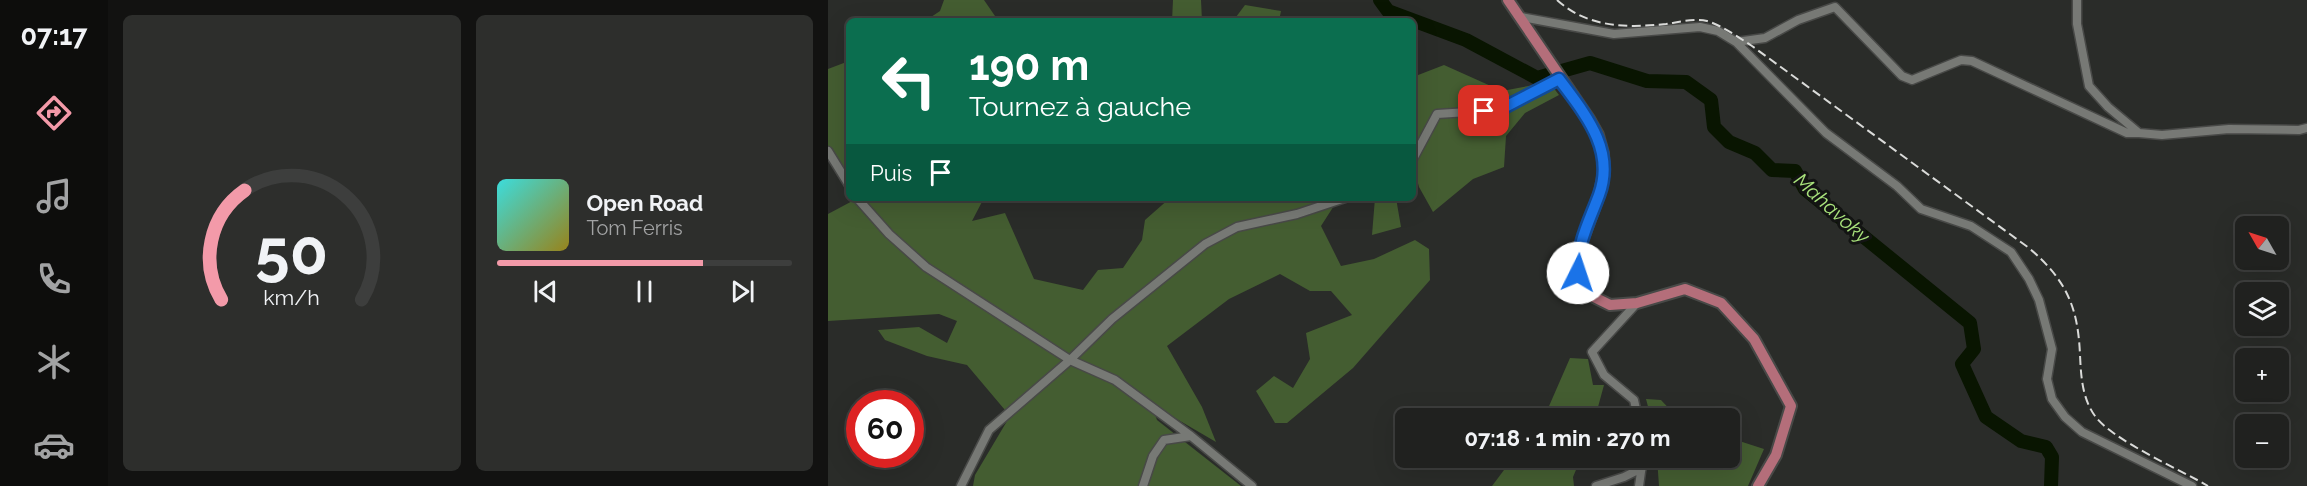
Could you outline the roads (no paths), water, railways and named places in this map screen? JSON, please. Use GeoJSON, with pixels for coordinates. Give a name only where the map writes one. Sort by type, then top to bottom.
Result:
{"type":"FeatureCollection","features":[{"type":"Feature","properties":{"kind":"main road"},"geometry":{"type":"LineString","coordinates":[[1508,0],[1544,50],[1559,79],[1589,119],[1598,135],[1603,153],[1600,192],[1578,252],[1578,273],[1588,294],[1610,304],[1637,303],[1685,290],[1721,303],[1754,339],[1791,406],[1776,455],[1758,486]]}},
{"type":"Feature","properties":{"kind":"street"},"geometry":{"type":"LineString","coordinates":[[2077,0],[2077,24],[2090,86],[2108,107],[2139,133]]}},
{"type":"Feature","properties":{"kind":"street"},"geometry":{"type":"LineString","coordinates":[[1736,42],[1765,38],[1798,20],[1835,7],[1902,76],[1912,80],[1961,60],[1972,61],[2127,133],[2162,135],[2229,129],[2300,130],[2307,128]]}},
{"type":"Feature","properties":{"kind":"street"},"geometry":{"type":"LineString","coordinates":[[1521,17],[1614,34],[1700,27],[1718,31],[1736,42],[1827,133],[1897,186],[1921,209],[1971,226],[2011,252],[2030,279],[2038,300],[2052,349],[2047,379],[2052,399],[2065,417],[2082,432],[2192,486]]}},
{"type":"Feature","properties":{"kind":"street"},"geometry":{"type":"LineString","coordinates":[[1416,153],[1437,114],[1484,111],[1507,106],[1559,79]]}},
{"type":"Feature","properties":{"kind":"street"},"geometry":{"type":"LineString","coordinates":[[828,151],[846,180]]}},
{"type":"Feature","properties":{"kind":"street"},"geometry":{"type":"LineString","coordinates":[[860,201],[889,234],[926,267],[1070,360],[1115,380],[1191,436],[1252,486]]}},
{"type":"Feature","properties":{"kind":"street"},"geometry":{"type":"LineString","coordinates":[[961,486],[989,430],[1070,360],[1112,319],[1205,244],[1238,227],[1297,214],[1336,201]]}},
{"type":"Feature","properties":{"kind":"street"},"geometry":{"type":"LineString","coordinates":[[1636,408],[1634,400],[1604,375],[1592,352],[1637,303]]}},
{"type":"Feature","properties":{"kind":"street"},"geometry":{"type":"LineString","coordinates":[[1143,486],[1153,456],[1164,440],[1191,436]]}},
{"type":"Feature","properties":{"kind":"street"},"geometry":{"type":"LineString","coordinates":[[1596,486],[1624,477],[1642,468]]}},
{"type":"Feature","properties":{"kind":"street"},"geometry":{"type":"LineString","coordinates":[[1639,486],[1642,468]]}},
{"type":"Feature","properties":{"kind":"waterway","name":"Mahavoky"},"geometry":{"type":"LineString","coordinates":[[1380,0],[1388,11],[1407,18]]}},
{"type":"Feature","properties":{"kind":"waterway","name":"Mahavoky"},"geometry":{"type":"LineString","coordinates":[[1416,21],[1466,40],[1537,78],[1590,63],[1647,81],[1686,82],[1711,100],[1714,127],[1729,142],[1755,153],[1772,170],[1795,171],[1805,189],[1970,323],[1974,349],[1962,364],[1986,417],[2021,441],[2046,447],[2052,457],[2051,486]]}},
{"type":"Feature","properties":{"kind":"railway"},"geometry":{"type":"LineString","coordinates":[[1557,0],[1582,16],[1608,24],[1637,26],[1697,20],[1707,21],[1725,29],[1752,46],[2029,248],[2052,271],[2068,295],[2079,338],[2083,387],[2087,402],[2095,416],[2116,435],[2208,486]]}}]}
